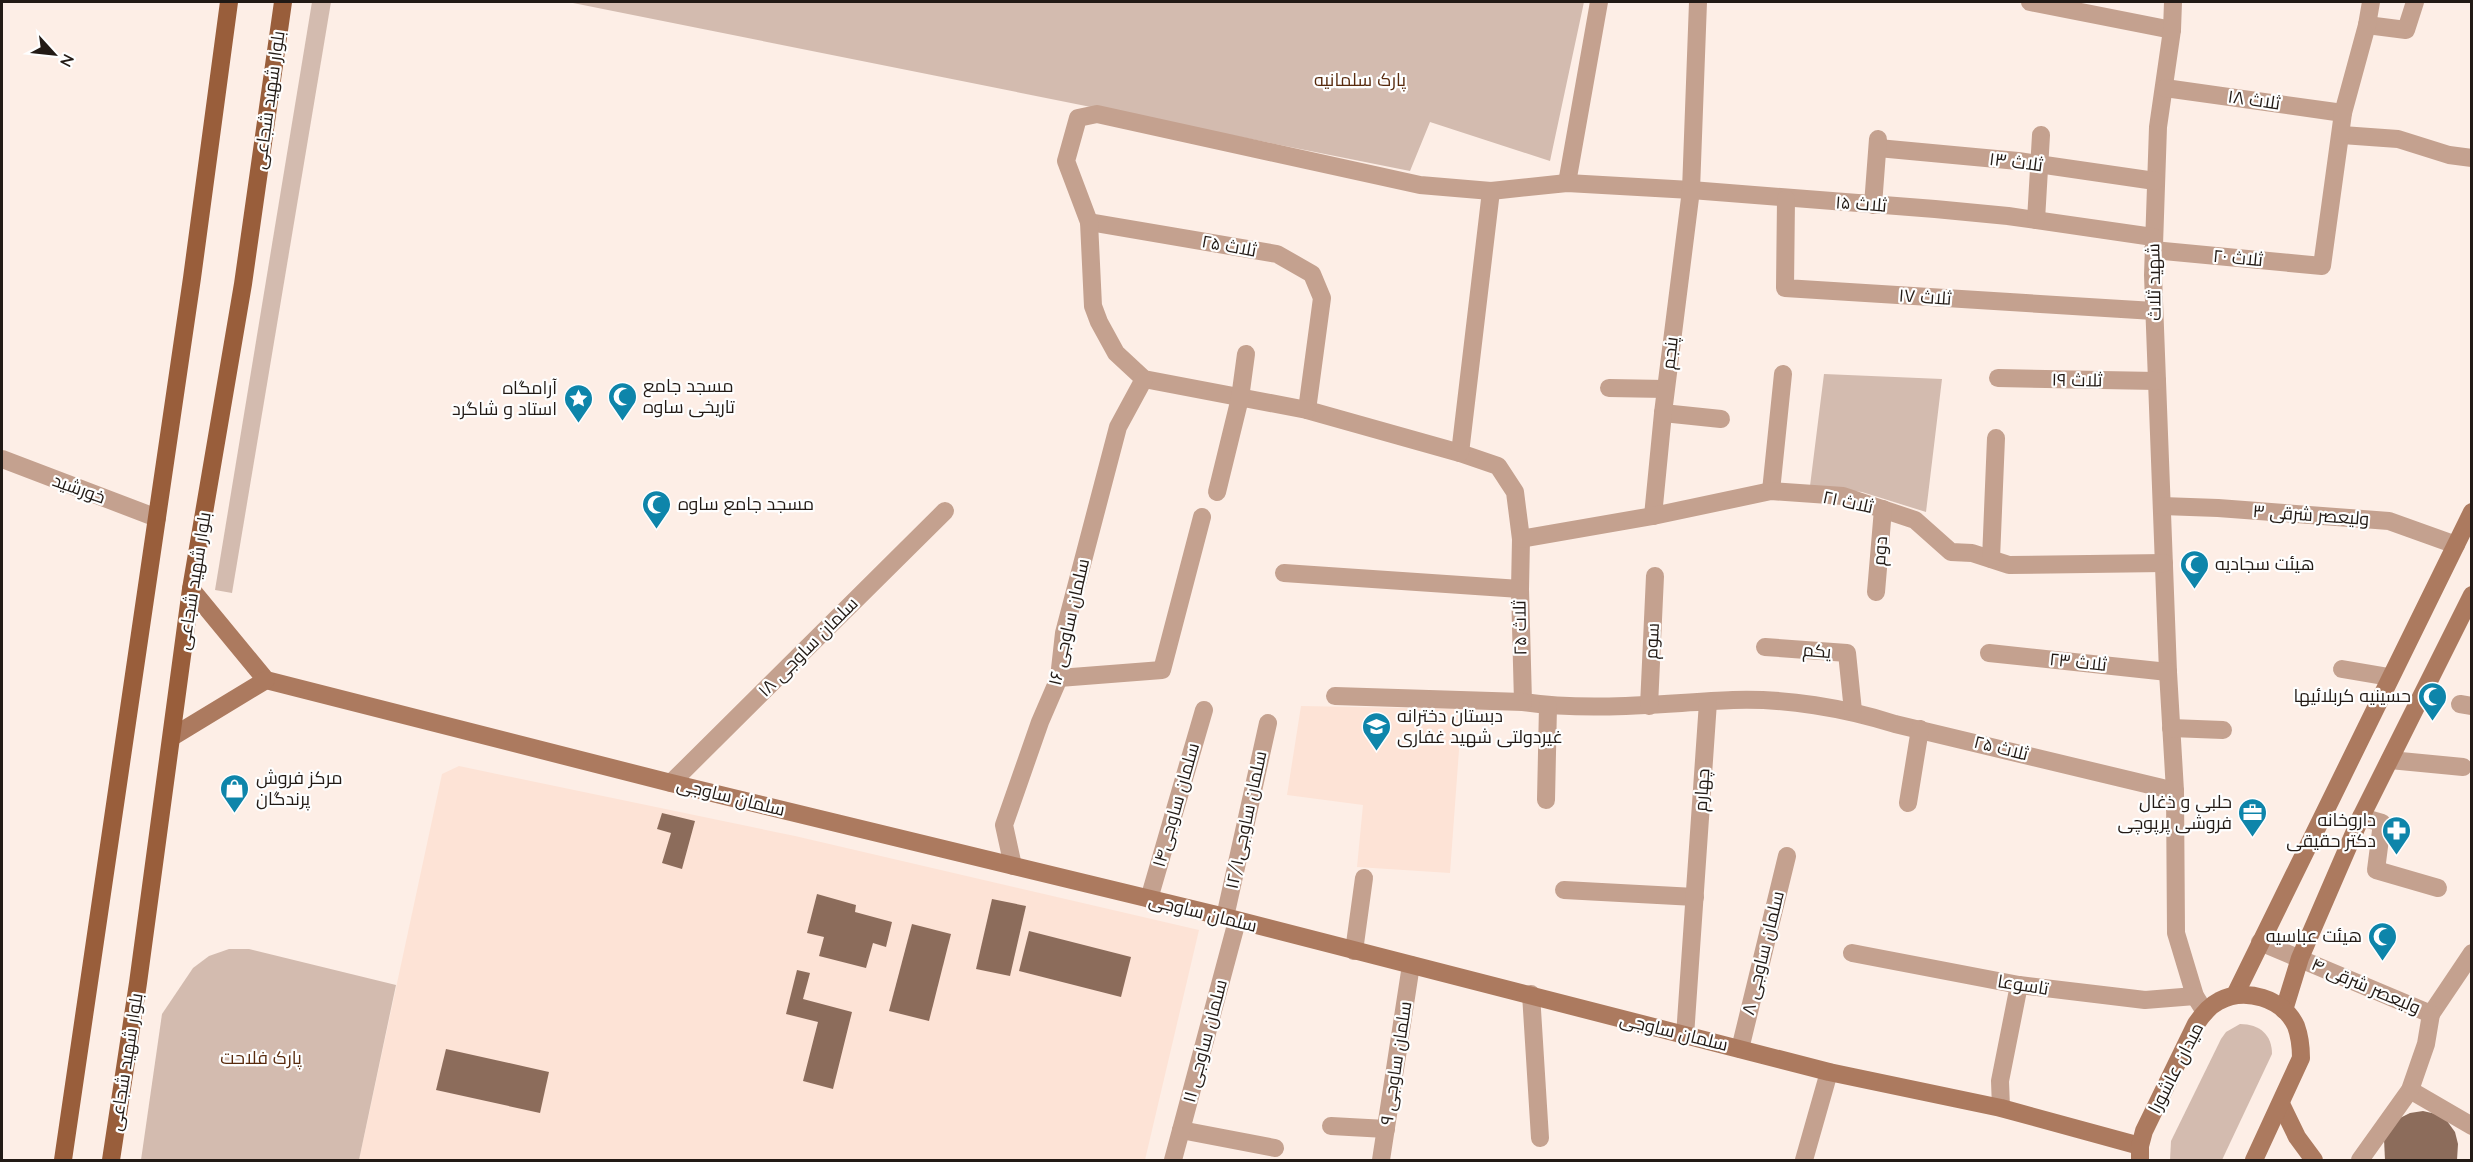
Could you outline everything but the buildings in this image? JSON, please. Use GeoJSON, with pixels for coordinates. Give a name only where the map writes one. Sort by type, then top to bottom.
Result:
{"type":"FeatureCollection","features":[{"type":"Feature","properties":{"kind":"main road"},"geometry":{"type":"LineString","coordinates":[[63,1161],[194,266],[229,3]]}},
{"type":"Feature","properties":{"kind":"main road","name":"بلوار شهید شجاعی"},"geometry":{"type":"LineString","coordinates":[[111,1161],[192,589],[243,284],[281,4]]}},
{"type":"Feature","properties":{"kind":"street"},"geometry":{"type":"LineString","coordinates":[[1568,183],[1599,2]]}},
{"type":"Feature","properties":{"kind":"street","name":"پنجم"},"geometry":{"type":"LineString","coordinates":[[1653,516],[1665,389],[1691,190],[1698,2]]}},
{"type":"Feature","properties":{"kind":"street"},"geometry":{"type":"LineString","coordinates":[[2030,2],[2172,30]]}},
{"type":"Feature","properties":{"kind":"street","name":"شهید ثلاث"},"geometry":{"type":"LineString","coordinates":[[2173,2],[2172,30],[2158,127],[2153,243],[2154,311],[2175,791],[2176,933],[2200,1004]]}},
{"type":"Feature","properties":{"kind":"street"},"geometry":{"type":"LineString","coordinates":[[2371,2],[2343,113],[2342,135],[2398,139],[2449,155],[2472,158]]}},
{"type":"Feature","properties":{"kind":"street"},"geometry":{"type":"LineString","coordinates":[[2367,25],[2406,30],[2415,2]]}},
{"type":"Feature","properties":{"kind":"street","name":"ثلاث ۱۸"},"geometry":{"type":"LineString","coordinates":[[2164,88],[2343,113]]}},
{"type":"Feature","properties":{"kind":"street","name":"ثلاث ۱۵"},"geometry":{"type":"LineString","coordinates":[[1089,222],[1066,161],[1078,118],[1097,114],[1420,185],[1491,191],[1568,183],[1691,190],[2036,220],[2153,243]]}},
{"type":"Feature","properties":{"kind":"street"},"geometry":{"type":"LineString","coordinates":[[2036,220],[2041,135]]}},
{"type":"Feature","properties":{"kind":"street","name":"ثلاث ۲۰"},"geometry":{"type":"LineString","coordinates":[[2153,243],[2322,266],[2342,135]]}},
{"type":"Feature","properties":{"kind":"street","name":"ثلاث ۱۳"},"geometry":{"type":"LineString","coordinates":[[1873,205],[1878,143],[2155,181]]}},
{"type":"Feature","properties":{"kind":"street"},"geometry":{"type":"LineString","coordinates":[[1460,453],[1491,191]]}},
{"type":"Feature","properties":{"kind":"street","name":"ثلاث ۱۷"},"geometry":{"type":"LineString","coordinates":[[1786,199],[1785,288],[2154,311]]}},
{"type":"Feature","properties":{"kind":"street"},"geometry":{"type":"LineString","coordinates":[[1089,222],[1091,285],[1093,306],[1098,322],[1116,353],[1144,379],[1307,410]]}},
{"type":"Feature","properties":{"kind":"street","name":"ثلاث ۲۵"},"geometry":{"type":"LineString","coordinates":[[1089,222],[1278,254],[1312,274],[1322,298],[1307,410],[1460,453],[1497,466],[1515,492],[1521,538],[1523,702],[1548,705],[1649,706],[1735,700],[1852,711],[2175,791]]}},
{"type":"Feature","properties":{"kind":"street"},"geometry":{"type":"LineString","coordinates":[[1218,492],[1240,398],[1246,354]]}},
{"type":"Feature","properties":{"kind":"street"},"geometry":{"type":"LineString","coordinates":[[1771,491],[1783,374]]}},
{"type":"Feature","properties":{"kind":"street","name":"ثلاث ۱۹"},"geometry":{"type":"LineString","coordinates":[[1998,378],[2157,381]]}},
{"type":"Feature","properties":{"kind":"street","name":"سلمان ساوجی ۱۶"},"geometry":{"type":"LineString","coordinates":[[1013,866],[1004,825],[1040,722],[1059,678],[1064,633],[1118,427],[1144,379]]}},
{"type":"Feature","properties":{"kind":"street"},"geometry":{"type":"LineString","coordinates":[[1609,388],[1665,389]]}},
{"type":"Feature","properties":{"kind":"street"},"geometry":{"type":"LineString","coordinates":[[1663,412],[1721,418]]}},
{"type":"Feature","properties":{"kind":"street"},"geometry":{"type":"LineString","coordinates":[[1991,560],[1996,438]]}},
{"type":"Feature","properties":{"kind":"street","name":"خورشید"},"geometry":{"type":"LineString","coordinates":[[2,459],[157,518]]}},
{"type":"Feature","properties":{"kind":"street","name":"ثلاث ۲۱"},"geometry":{"type":"LineString","coordinates":[[1521,538],[1653,516],[1771,491],[1843,496],[1915,520],[1951,552],[1972,553],[2009,565],[2164,563]]}},
{"type":"Feature","properties":{"kind":"street","name":"ولیعصر شرقی ۳"},"geometry":{"type":"LineString","coordinates":[[2162,506],[2390,521],[2456,545]]}},
{"type":"Feature","properties":{"kind":"street","name":"دوم"},"geometry":{"type":"LineString","coordinates":[[1876,592],[1883,509]]}},
{"type":"Feature","properties":{"kind":"street","name":"سلمان ساوجی ۱۸"},"geometry":{"type":"LineString","coordinates":[[671,783],[945,511]]}},
{"type":"Feature","properties":{"kind":"street"},"geometry":{"type":"LineString","coordinates":[[2254,1161],[2301,1058],[2300,1041],[2295,1024],[2284,1010],[2270,1000],[2235,995],[2389,677],[2472,512]]}},
{"type":"Feature","properties":{"kind":"street"},"geometry":{"type":"LineString","coordinates":[[1059,678],[1162,670],[1202,517]]}},
{"type":"Feature","properties":{"kind":"street"},"geometry":{"type":"LineString","coordinates":[[1284,573],[1520,589]]}},
{"type":"Feature","properties":{"kind":"street","name":"سوم"},"geometry":{"type":"LineString","coordinates":[[1649,706],[1655,576]]}},
{"type":"Feature","properties":{"kind":"street"},"geometry":{"type":"LineString","coordinates":[[171,737],[266,680],[192,589]]}},
{"type":"Feature","properties":{"kind":"street"},"geometry":{"type":"LineString","coordinates":[[2284,1010],[2300,958],[2361,817],[2472,595]]}},
{"type":"Feature","properties":{"kind":"street","name":"یکم"},"geometry":{"type":"LineString","coordinates":[[1765,647],[1847,653],[1852,711]]}},
{"type":"Feature","properties":{"kind":"street","name":"ثلاث ۲۳"},"geometry":{"type":"LineString","coordinates":[[1989,653],[2168,672]]}},
{"type":"Feature","properties":{"kind":"street"},"geometry":{"type":"LineString","coordinates":[[2342,669],[2389,677]]}},
{"type":"Feature","properties":{"kind":"street","name":"سلمان ساوجی"},"geometry":{"type":"LineString","coordinates":[[266,680],[671,783],[1531,994],[1829,1072],[2001,1108],[2140,1153]]}},
{"type":"Feature","properties":{"kind":"street"},"geometry":{"type":"LineString","coordinates":[[1335,696],[1523,702]]}},
{"type":"Feature","properties":{"kind":"street","name":"چهارم"},"geometry":{"type":"LineString","coordinates":[[1685,1036],[1708,702]]}},
{"type":"Feature","properties":{"kind":"street"},"geometry":{"type":"LineString","coordinates":[[1546,800],[1548,705]]}},
{"type":"Feature","properties":{"kind":"street","name":"سلمان ساوجی۱۴"},"geometry":{"type":"LineString","coordinates":[[1149,899],[1204,710]]}},
{"type":"Feature","properties":{"kind":"street","name":"سلمان ساوجی۱۲/۱"},"geometry":{"type":"LineString","coordinates":[[1231,919],[1268,723]]}},
{"type":"Feature","properties":{"kind":"street"},"geometry":{"type":"LineString","coordinates":[[2171,728],[2223,730]]}},
{"type":"Feature","properties":{"kind":"street"},"geometry":{"type":"LineString","coordinates":[[1908,803],[1920,729]]}},
{"type":"Feature","properties":{"kind":"street"},"geometry":{"type":"LineString","coordinates":[[2390,760],[2463,767]]}},
{"type":"Feature","properties":{"kind":"street"},"geometry":{"type":"LineString","coordinates":[[2361,817],[2382,823],[2376,870],[2438,888]]}},
{"type":"Feature","properties":{"kind":"street","name":"سلمان ساوجی ۸"},"geometry":{"type":"LineString","coordinates":[[1740,1049],[1786,856]]}},
{"type":"Feature","properties":{"kind":"street"},"geometry":{"type":"LineString","coordinates":[[1354,951],[1364,878]]}},
{"type":"Feature","properties":{"kind":"street"},"geometry":{"type":"LineString","coordinates":[[1563,890],[1695,897]]}},
{"type":"Feature","properties":{"kind":"street","name":"سلمان ساوجی ۱۱"},"geometry":{"type":"LineString","coordinates":[[1173,1161],[1231,919]]}},
{"type":"Feature","properties":{"kind":"street","name":"ولیعصر شرقی ۴"},"geometry":{"type":"LineString","coordinates":[[2260,942],[2431,1014],[2472,953]]}},
{"type":"Feature","properties":{"kind":"street","name":"تاسوعا"},"geometry":{"type":"LineString","coordinates":[[1852,953],[2019,985],[2200,1004]]}},
{"type":"Feature","properties":{"kind":"street","name":"سلمان ساوجی ۹"},"geometry":{"type":"LineString","coordinates":[[1381,1161],[1411,965]]}},
{"type":"Feature","properties":{"kind":"street"},"geometry":{"type":"LineString","coordinates":[[2001,1108],[2000,1081],[2019,985]]}},
{"type":"Feature","properties":{"kind":"street"},"geometry":{"type":"LineString","coordinates":[[1531,994],[1540,1138]]}},
{"type":"Feature","properties":{"kind":"street","name":"میدان عاشورا"},"geometry":{"type":"LineString","coordinates":[[2140,1153],[2144,1131],[2196,1024],[2200,1004],[2219,1001],[2235,995]]}},
{"type":"Feature","properties":{"kind":"street"},"geometry":{"type":"LineString","coordinates":[[2360,1161],[2410,1090],[2426,1044],[2431,1014]]}},
{"type":"Feature","properties":{"kind":"street"},"geometry":{"type":"LineString","coordinates":[[1804,1161],[1829,1072]]}},
{"type":"Feature","properties":{"kind":"street"},"geometry":{"type":"LineString","coordinates":[[2410,1090],[2465,1122]]}},
{"type":"Feature","properties":{"kind":"street"},"geometry":{"type":"LineString","coordinates":[[2281,1104],[2298,1137],[2314,1161]]}},
{"type":"Feature","properties":{"kind":"street"},"geometry":{"type":"LineString","coordinates":[[1331,1126],[1386,1129]]}},
{"type":"Feature","properties":{"kind":"street"},"geometry":{"type":"LineString","coordinates":[[1181,1130],[1275,1148]]}},
{"type":"Feature","properties":{"kind":"shaded area","name":"دبستان دخترانه غیردولتی شهید غفاری"},"geometry":{"type":"Polygon","coordinates":[[[1301,706],[1462,709],[1450,873],[1357,867],[1363,805],[1287,795],[1301,706]]]}},
{"type":"Feature","properties":{"kind":"shaded area"},"geometry":{"type":"Polygon","coordinates":[[[459,766],[795,836],[1199,930],[1145,1160],[359,1160],[442,774],[459,766]]]}},
{"type":"Feature","properties":{"kind":"green space"},"geometry":{"type":"Polygon","coordinates":[[[312,2],[331,2],[232,593],[215,590],[312,2]]]}},
{"type":"Feature","properties":{"kind":"green space","name":"پارک سلمانیه"},"geometry":{"type":"Polygon","coordinates":[[[568,2],[1584,2],[1550,161],[1430,122],[1410,171],[568,2]]]}},
{"type":"Feature","properties":{"kind":"green space"},"geometry":{"type":"Polygon","coordinates":[[[1824,374],[1942,379],[1926,512],[1862,492],[1810,486],[1824,374]]]}},
{"type":"Feature","properties":{"kind":"green space","name":"پارک فلاحت"},"geometry":{"type":"Polygon","coordinates":[[[229,949],[249,949],[396,985],[359,1160],[141,1160],[162,1014],[193,968],[209,956],[229,949]]]}},
{"type":"Feature","properties":{"kind":"green space"},"geometry":{"type":"Polygon","coordinates":[[[2240,1024],[2259,1028],[2270,1041],[2272,1054],[2222,1160],[2170,1160],[2171,1141],[2221,1039],[2226,1032],[2240,1024]]]}},
{"type":"Feature","properties":{"kind":"place","name":"مسجد جامع تاریخی ساوه"},"geometry":{"type":"Point","coordinates":[622,422]}},
{"type":"Feature","properties":{"kind":"place","name":"آرامگاه استاد و شاگرد"},"geometry":{"type":"Point","coordinates":[578,424]}},
{"type":"Feature","properties":{"kind":"place","name":"مسجد جامع ساوه"},"geometry":{"type":"Point","coordinates":[657,530]}},
{"type":"Feature","properties":{"kind":"place","name":"هیئت سجادیه"},"geometry":{"type":"Point","coordinates":[2194,590]}},
{"type":"Feature","properties":{"kind":"place","name":"حسینیه کربلائیها"},"geometry":{"type":"Point","coordinates":[2432,722]}},
{"type":"Feature","properties":{"kind":"place","name":"دبستان دخترانه غیردولتی شهید غفاری"},"geometry":{"type":"Point","coordinates":[1376,752]}},
{"type":"Feature","properties":{"kind":"place","name":"مرکز فروش پرندگان"},"geometry":{"type":"Point","coordinates":[235,814]}},
{"type":"Feature","properties":{"kind":"place","name":"حلبی و ذغال فروشی پرپوچی"},"geometry":{"type":"Point","coordinates":[2253,838]}},
{"type":"Feature","properties":{"kind":"place","name":"داروخانه دکتر حقیقی"},"geometry":{"type":"Point","coordinates":[2397,856]}},
{"type":"Feature","properties":{"kind":"place","name":"هیئت عباسیه"},"geometry":{"type":"Point","coordinates":[2383,962]}}]}
